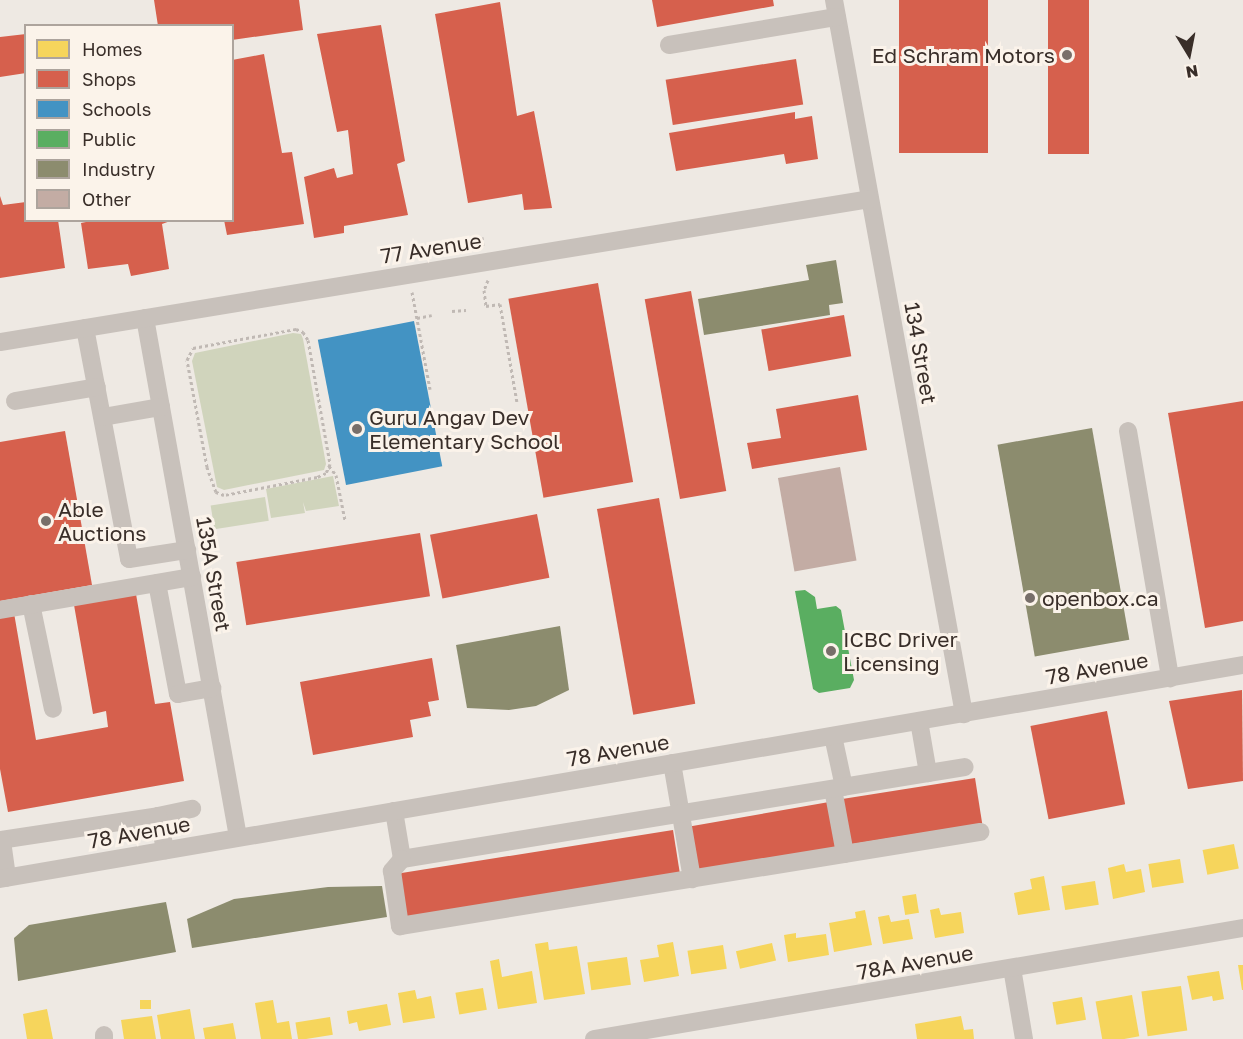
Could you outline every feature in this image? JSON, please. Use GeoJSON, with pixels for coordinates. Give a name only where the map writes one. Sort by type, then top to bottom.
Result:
{"type":"FeatureCollection","features":[{"type":"Feature","properties":{"kind":"street"},"geometry":{"type":"LineString","coordinates":[[669,45],[836,8]]}},
{"type":"Feature","properties":{"kind":"street","name":"134 Street"},"geometry":{"type":"LineString","coordinates":[[836,8],[964,714]]}},
{"type":"Feature","properties":{"kind":"street","name":"77 Avenue"},"geometry":{"type":"LineString","coordinates":[[0,342],[869,199]]}},
{"type":"Feature","properties":{"kind":"street","name":"135A Street"},"geometry":{"type":"LineString","coordinates":[[145,318],[238,837]]}},
{"type":"Feature","properties":{"kind":"street"},"geometry":{"type":"LineString","coordinates":[[85,328],[129,559],[187,550]]}},
{"type":"Feature","properties":{"kind":"street"},"geometry":{"type":"LineString","coordinates":[[15,401],[97,387]]}},
{"type":"Feature","properties":{"kind":"street"},"geometry":{"type":"LineString","coordinates":[[103,417],[161,407]]}},
{"type":"Feature","properties":{"kind":"street"},"geometry":{"type":"LineString","coordinates":[[1128,431],[1170,678]]}},
{"type":"Feature","properties":{"kind":"street"},"geometry":{"type":"LineString","coordinates":[[0,610],[192,577]]}},
{"type":"Feature","properties":{"kind":"street"},"geometry":{"type":"LineString","coordinates":[[157,583],[178,694],[212,688]]}},
{"type":"Feature","properties":{"kind":"street"},"geometry":{"type":"LineString","coordinates":[[31,604],[53,709]]}},
{"type":"Feature","properties":{"kind":"street","name":"78 Avenue"},"geometry":{"type":"LineString","coordinates":[[4,878],[1243,665]]}},
{"type":"Feature","properties":{"kind":"street"},"geometry":{"type":"LineString","coordinates":[[919,721],[928,773]]}},
{"type":"Feature","properties":{"kind":"street"},"geometry":{"type":"LineString","coordinates":[[833,736],[845,854]]}},
{"type":"Feature","properties":{"kind":"street"},"geometry":{"type":"LineString","coordinates":[[672,764],[692,879]]}},
{"type":"Feature","properties":{"kind":"street"},"geometry":{"type":"LineString","coordinates":[[965,767],[402,859],[392,870],[400,926],[980,832]]}},
{"type":"Feature","properties":{"kind":"street"},"geometry":{"type":"LineString","coordinates":[[4,878],[1,841],[192,809]]}},
{"type":"Feature","properties":{"kind":"street"},"geometry":{"type":"LineString","coordinates":[[394,811],[402,859]]}},
{"type":"Feature","properties":{"kind":"street"},"geometry":{"type":"LineString","coordinates":[[158,816],[165,850]]}},
{"type":"Feature","properties":{"kind":"street","name":"78A Avenue"},"geometry":{"type":"LineString","coordinates":[[594,1039],[1243,928]]}},
{"type":"Feature","properties":{"kind":"street"},"geometry":{"type":"LineString","coordinates":[[1012,968],[1024,1039]]}},
{"type":"Feature","properties":{"kind":"path"},"geometry":{"type":"LineString","coordinates":[[482,237],[483,248]]}},
{"type":"Feature","properties":{"kind":"path"},"geometry":{"type":"LineString","coordinates":[[488,280],[484,290],[485,306],[500,304],[517,402]]}},
{"type":"Feature","properties":{"kind":"path"},"geometry":{"type":"LineString","coordinates":[[412,292],[430,390]]}},
{"type":"Feature","properties":{"kind":"path"},"geometry":{"type":"LineString","coordinates":[[452,311],[466,310]]}},
{"type":"Feature","properties":{"kind":"path"},"geometry":{"type":"LineString","coordinates":[[417,318],[432,315]]}},
{"type":"Feature","properties":{"kind":"path"},"geometry":{"type":"LineString","coordinates":[[329,466],[326,473],[317,477],[224,495],[216,492],[207,467],[187,360],[193,348],[296,329],[303,332],[308,340],[329,466],[336,475],[345,520]]}},
{"type":"Feature","properties":{"kind":"green space"},"geometry":{"type":"Polygon","coordinates":[[[293,333],[301,334],[303,339],[326,464],[324,470],[224,490],[217,487],[192,361],[195,353],[293,333]]]}},
{"type":"Feature","properties":{"kind":"green space"},"geometry":{"type":"Polygon","coordinates":[[[333,476],[339,506],[306,511],[303,502],[305,513],[271,518],[266,489],[333,476]]]}},
{"type":"Feature","properties":{"kind":"green space"},"geometry":{"type":"Polygon","coordinates":[[[265,497],[269,521],[214,529],[211,506],[265,497]]]}},
{"type":"Feature","properties":{"kind":"building: Homes"},"geometry":{"type":"Polygon","coordinates":[[[1234,844],[1239,869],[1207,875],[1203,850],[1234,844]]]}},
{"type":"Feature","properties":{"kind":"building: Homes"},"geometry":{"type":"Polygon","coordinates":[[[1180,859],[1184,883],[1152,888],[1148,864],[1180,859]]]}},
{"type":"Feature","properties":{"kind":"building: Homes"},"geometry":{"type":"Polygon","coordinates":[[[1124,864],[1126,872],[1141,869],[1145,892],[1113,899],[1108,868],[1124,864]]]}},
{"type":"Feature","properties":{"kind":"building: Homes"},"geometry":{"type":"Polygon","coordinates":[[[1044,876],[1050,910],[1018,915],[1014,893],[1032,889],[1030,879],[1044,876]]]}},
{"type":"Feature","properties":{"kind":"building: Homes"},"geometry":{"type":"Polygon","coordinates":[[[1095,881],[1099,905],[1065,910],[1061,886],[1095,881]]]}},
{"type":"Feature","properties":{"kind":"building: Homes"},"geometry":{"type":"Polygon","coordinates":[[[916,894],[919,913],[905,915],[902,896],[916,894]]]}},
{"type":"Feature","properties":{"kind":"building: Homes"},"geometry":{"type":"Polygon","coordinates":[[[939,908],[941,915],[961,912],[964,933],[935,938],[930,910],[939,908]]]}},
{"type":"Feature","properties":{"kind":"building: Homes"},"geometry":{"type":"Polygon","coordinates":[[[865,910],[872,945],[834,952],[829,923],[856,918],[855,912],[865,910]]]}},
{"type":"Feature","properties":{"kind":"building: Homes"},"geometry":{"type":"Polygon","coordinates":[[[889,915],[891,922],[909,919],[913,939],[883,944],[878,917],[889,915]]]}},
{"type":"Feature","properties":{"kind":"building: Homes"},"geometry":{"type":"Polygon","coordinates":[[[796,933],[796,938],[826,934],[829,955],[788,962],[784,935],[796,933]]]}},
{"type":"Feature","properties":{"kind":"building: Homes"},"geometry":{"type":"Polygon","coordinates":[[[548,942],[549,950],[577,946],[585,994],[544,1000],[535,944],[548,942]]]}},
{"type":"Feature","properties":{"kind":"building: Homes"},"geometry":{"type":"Polygon","coordinates":[[[673,942],[679,976],[644,982],[640,960],[659,957],[657,945],[673,942]]]}},
{"type":"Feature","properties":{"kind":"building: Homes"},"geometry":{"type":"Polygon","coordinates":[[[772,943],[776,961],[740,969],[736,951],[772,943]]]}},
{"type":"Feature","properties":{"kind":"building: Homes"},"geometry":{"type":"Polygon","coordinates":[[[723,945],[727,969],[691,974],[687,951],[723,945]]]}},
{"type":"Feature","properties":{"kind":"building: Homes"},"geometry":{"type":"Polygon","coordinates":[[[627,957],[631,985],[591,990],[587,963],[627,957]]]}},
{"type":"Feature","properties":{"kind":"building: Homes"},"geometry":{"type":"Polygon","coordinates":[[[499,959],[502,977],[532,971],[537,1003],[498,1009],[490,961],[499,959]]]}},
{"type":"Feature","properties":{"kind":"building: Homes"},"geometry":{"type":"Polygon","coordinates":[[[1238,965],[1243,965],[1243,990],[1242,990],[1238,965]]]}},
{"type":"Feature","properties":{"kind":"building: Homes"},"geometry":{"type":"Polygon","coordinates":[[[1219,971],[1224,999],[1213,1001],[1212,996],[1192,1000],[1187,976],[1219,971]]]}},
{"type":"Feature","properties":{"kind":"building: Homes"},"geometry":{"type":"Polygon","coordinates":[[[1181,986],[1187,1031],[1148,1036],[1141,992],[1181,986]]]}},
{"type":"Feature","properties":{"kind":"building: Homes"},"geometry":{"type":"Polygon","coordinates":[[[483,988],[487,1010],[459,1015],[455,993],[483,988]]]}},
{"type":"Feature","properties":{"kind":"building: Homes"},"geometry":{"type":"Polygon","coordinates":[[[415,990],[417,999],[431,996],[435,1018],[403,1023],[398,993],[415,990]]]}},
{"type":"Feature","properties":{"kind":"building: Homes"},"geometry":{"type":"Polygon","coordinates":[[[1132,995],[1139,1036],[1102,1039],[1096,1001],[1132,995]]]}},
{"type":"Feature","properties":{"kind":"building: Homes"},"geometry":{"type":"Polygon","coordinates":[[[1082,997],[1086,1020],[1056,1025],[1052,1002],[1082,997]]]}},
{"type":"Feature","properties":{"kind":"building: Homes"},"geometry":{"type":"Polygon","coordinates":[[[140,1000],[151,1000],[151,1009],[140,1009],[140,1000]]]}},
{"type":"Feature","properties":{"kind":"building: Homes"},"geometry":{"type":"Polygon","coordinates":[[[273,1000],[277,1023],[289,1021],[292,1039],[261,1039],[255,1003],[273,1000]]]}},
{"type":"Feature","properties":{"kind":"building: Homes"},"geometry":{"type":"Polygon","coordinates":[[[387,1004],[391,1025],[359,1031],[357,1022],[349,1024],[347,1011],[387,1004]]]}},
{"type":"Feature","properties":{"kind":"building: Homes"},"geometry":{"type":"Polygon","coordinates":[[[47,1009],[53,1039],[27,1039],[23,1014],[47,1009]]]}},
{"type":"Feature","properties":{"kind":"building: Homes"},"geometry":{"type":"Polygon","coordinates":[[[190,1009],[195,1039],[161,1039],[157,1015],[190,1009]]]}},
{"type":"Feature","properties":{"kind":"building: Homes"},"geometry":{"type":"Polygon","coordinates":[[[152,1016],[156,1039],[124,1039],[121,1020],[152,1016]]]}},
{"type":"Feature","properties":{"kind":"building: Homes"},"geometry":{"type":"Polygon","coordinates":[[[961,1016],[964,1030],[973,1029],[974,1039],[917,1039],[915,1024],[961,1016]]]}},
{"type":"Feature","properties":{"kind":"building: Homes"},"geometry":{"type":"Polygon","coordinates":[[[330,1017],[333,1035],[298,1039],[295,1022],[330,1017]]]}},
{"type":"Feature","properties":{"kind":"building: Homes"},"geometry":{"type":"Polygon","coordinates":[[[233,1023],[236,1039],[205,1039],[203,1028],[233,1023]]]}},
{"type":"Feature","properties":{"kind":"building: Shops"},"geometry":{"type":"Polygon","coordinates":[[[154,0],[299,0],[303,30],[234,40],[234,24],[158,24],[154,0]]]}},
{"type":"Feature","properties":{"kind":"building: Shops"},"geometry":{"type":"Polygon","coordinates":[[[652,0],[773,0],[774,6],[657,27],[652,0]]]}},
{"type":"Feature","properties":{"kind":"building: Shops"},"geometry":{"type":"Polygon","coordinates":[[[899,0],[988,0],[988,153],[899,153],[899,0]]]}},
{"type":"Feature","properties":{"kind":"building: Shops"},"geometry":{"type":"Polygon","coordinates":[[[1048,0],[1089,0],[1089,154],[1048,154],[1048,0]]]}},
{"type":"Feature","properties":{"kind":"building: Shops"},"geometry":{"type":"Polygon","coordinates":[[[500,2],[517,116],[534,111],[552,208],[524,210],[522,194],[468,203],[435,14],[500,2]]]}},
{"type":"Feature","properties":{"kind":"building: Shops"},"geometry":{"type":"Polygon","coordinates":[[[381,25],[405,161],[397,164],[408,215],[344,226],[344,233],[314,238],[304,177],[334,168],[337,178],[353,174],[348,130],[337,132],[317,34],[381,25]]]}},
{"type":"Feature","properties":{"kind":"building: Shops"},"geometry":{"type":"Polygon","coordinates":[[[24,34],[24,73],[0,77],[0,37],[24,34]]]}},
{"type":"Feature","properties":{"kind":"building: Shops"},"geometry":{"type":"Polygon","coordinates":[[[264,54],[282,153],[292,152],[304,224],[227,235],[224,222],[234,222],[234,60],[264,54]]]}},
{"type":"Feature","properties":{"kind":"building: Shops"},"geometry":{"type":"Polygon","coordinates":[[[796,59],[803,104],[673,125],[666,80],[796,59]]]}},
{"type":"Feature","properties":{"kind":"building: Shops"},"geometry":{"type":"Polygon","coordinates":[[[795,112],[795,119],[812,116],[818,159],[786,164],[784,154],[676,171],[669,133],[795,112]]]}},
{"type":"Feature","properties":{"kind":"building: Shops"},"geometry":{"type":"Polygon","coordinates":[[[0,196],[3,205],[24,202],[24,222],[58,222],[65,268],[0,278],[0,196]]]}},
{"type":"Feature","properties":{"kind":"building: Shops"},"geometry":{"type":"Polygon","coordinates":[[[168,222],[162,224],[169,269],[131,276],[128,264],[88,269],[81,223],[168,222]]]}},
{"type":"Feature","properties":{"kind":"building: Shops"},"geometry":{"type":"Polygon","coordinates":[[[598,283],[633,482],[543,498],[508,299],[598,283]]]}},
{"type":"Feature","properties":{"kind":"building: Shops"},"geometry":{"type":"Polygon","coordinates":[[[691,291],[726,491],[680,499],[645,299],[691,291]]]}},
{"type":"Feature","properties":{"kind":"building: Shops"},"geometry":{"type":"Polygon","coordinates":[[[844,315],[851,356],[769,371],[761,330],[844,315]]]}},
{"type":"Feature","properties":{"kind":"building: Shops"},"geometry":{"type":"Polygon","coordinates":[[[858,395],[867,450],[752,469],[747,443],[781,438],[776,409],[858,395]]]}},
{"type":"Feature","properties":{"kind":"building: Shops"},"geometry":{"type":"Polygon","coordinates":[[[1243,401],[1243,621],[1205,628],[1168,413],[1243,401]]]}},
{"type":"Feature","properties":{"kind":"building: Shops","name":"Able Auctions"},"geometry":{"type":"Polygon","coordinates":[[[65,431],[92,585],[0,601],[0,442],[65,431]]]}},
{"type":"Feature","properties":{"kind":"building: Shops"},"geometry":{"type":"Polygon","coordinates":[[[659,498],[695,704],[633,715],[597,509],[659,498]]]}},
{"type":"Feature","properties":{"kind":"building: Shops"},"geometry":{"type":"Polygon","coordinates":[[[537,514],[549,578],[442,599],[430,535],[537,514]]]}},
{"type":"Feature","properties":{"kind":"building: Shops"},"geometry":{"type":"Polygon","coordinates":[[[420,533],[430,596],[246,625],[236,562],[420,533]]]}},
{"type":"Feature","properties":{"kind":"building: Shops"},"geometry":{"type":"Polygon","coordinates":[[[136,594],[155,704],[170,702],[184,781],[8,812],[0,769],[0,616],[14,613],[36,740],[108,727],[106,711],[93,714],[74,605],[136,594]]]}},
{"type":"Feature","properties":{"kind":"building: Shops"},"geometry":{"type":"Polygon","coordinates":[[[432,658],[439,700],[428,702],[431,716],[410,720],[413,737],[313,755],[300,682],[432,658]]]}},
{"type":"Feature","properties":{"kind":"building: Shops"},"geometry":{"type":"Polygon","coordinates":[[[1242,690],[1243,781],[1188,789],[1169,701],[1242,690]]]}},
{"type":"Feature","properties":{"kind":"building: Shops"},"geometry":{"type":"Polygon","coordinates":[[[1107,711],[1125,804],[1049,819],[1030,726],[1107,711]]]}},
{"type":"Feature","properties":{"kind":"building: Shops"},"geometry":{"type":"Polygon","coordinates":[[[975,778],[982,823],[848,845],[841,799],[975,778]]]}},
{"type":"Feature","properties":{"kind":"building: Shops"},"geometry":{"type":"Polygon","coordinates":[[[829,802],[837,847],[699,872],[691,826],[829,802]]]}},
{"type":"Feature","properties":{"kind":"building: Shops"},"geometry":{"type":"Polygon","coordinates":[[[673,830],[680,874],[405,918],[398,873],[673,830]]]}},
{"type":"Feature","properties":{"kind":"building: Schools"},"geometry":{"type":"Polygon","coordinates":[[[414,321],[442,466],[346,485],[318,340],[414,321]]]}},
{"type":"Feature","properties":{"kind":"building: Public"},"geometry":{"type":"Polygon","coordinates":[[[805,590],[815,597],[817,609],[836,606],[841,610],[854,680],[850,688],[819,693],[813,689],[795,591],[805,590]]]}},
{"type":"Feature","properties":{"kind":"building: Industry"},"geometry":{"type":"Polygon","coordinates":[[[836,260],[843,303],[829,305],[830,315],[704,335],[698,299],[809,280],[806,265],[836,260]]]}},
{"type":"Feature","properties":{"kind":"building: Industry"},"geometry":{"type":"Polygon","coordinates":[[[1092,428],[1129,640],[1035,656],[997,445],[1092,428]]]}},
{"type":"Feature","properties":{"kind":"building: Industry"},"geometry":{"type":"Polygon","coordinates":[[[560,626],[569,690],[536,706],[509,710],[467,708],[456,645],[560,626]]]}},
{"type":"Feature","properties":{"kind":"building: Industry"},"geometry":{"type":"Polygon","coordinates":[[[382,886],[387,917],[192,948],[187,919],[234,899],[328,887],[382,886]]]}},
{"type":"Feature","properties":{"kind":"building: Industry"},"geometry":{"type":"Polygon","coordinates":[[[166,902],[176,952],[18,981],[14,938],[29,925],[166,902]]]}},
{"type":"Feature","properties":{"kind":"building: Other"},"geometry":{"type":"Polygon","coordinates":[[[840,467],[856,561],[794,571],[778,478],[840,467]]]}},
{"type":"Feature","properties":{"kind":"place","name":"Ed Schram Motors"},"geometry":{"type":"Point","coordinates":[1067,55]}},
{"type":"Feature","properties":{"kind":"place","name":"Guru Angav Dev Elementary School"},"geometry":{"type":"Point","coordinates":[357,429]}},
{"type":"Feature","properties":{"kind":"place","name":"Able Auctions"},"geometry":{"type":"Point","coordinates":[46,521]}},
{"type":"Feature","properties":{"kind":"place","name":"openbox.ca"},"geometry":{"type":"Point","coordinates":[1030,598]}},
{"type":"Feature","properties":{"kind":"place","name":"ICBC Driver Licensing"},"geometry":{"type":"Point","coordinates":[831,651]}}]}
